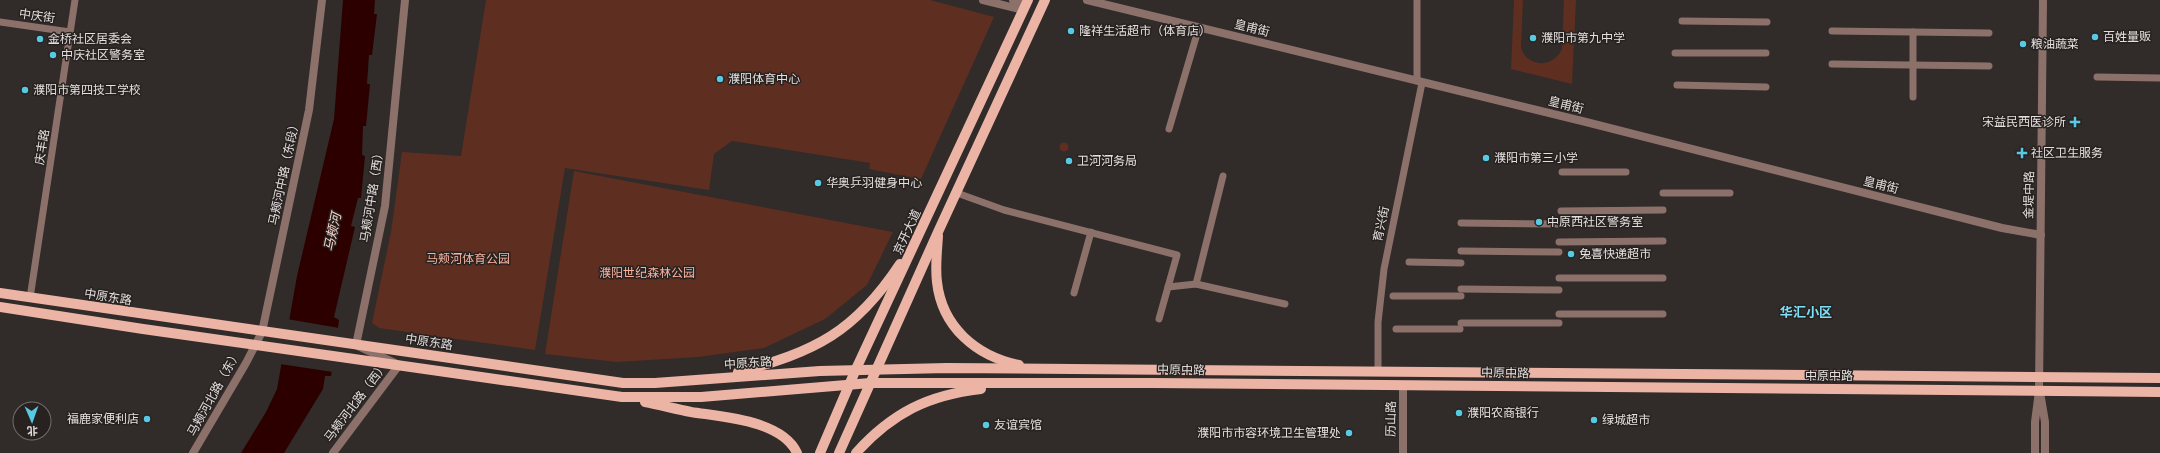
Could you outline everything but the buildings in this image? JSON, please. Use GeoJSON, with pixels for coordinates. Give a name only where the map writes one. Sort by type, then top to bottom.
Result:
{"type":"FeatureCollection","features":[{"type":"Feature","properties":{"kind":"main road"},"geometry":{"type":"LineString","coordinates":[[838,453],[1045,0]]}},
{"type":"Feature","properties":{"kind":"main road","name":"京开大道"},"geometry":{"type":"LineString","coordinates":[[820,453],[856,369],[1025,5]]}},
{"type":"Feature","properties":{"kind":"main road"},"geometry":{"type":"LineString","coordinates":[[938,232],[937,281],[943,310],[950,323],[982,352],[1005,361],[1041,369]]}},
{"type":"Feature","properties":{"kind":"main road"},"geometry":{"type":"LineString","coordinates":[[713,378],[795,355],[815,346],[850,323],[865,310],[883,290],[919,235]]}},
{"type":"Feature","properties":{"kind":"main road","name":"中原东路"},"geometry":{"type":"LineString","coordinates":[[0,293],[623,383],[856,369]]}},
{"type":"Feature","properties":{"kind":"main road"},"geometry":{"type":"LineString","coordinates":[[0,307],[278,349],[622,397],[763,426],[782,436],[790,443],[797,453]]}},
{"type":"Feature","properties":{"kind":"main road","name":"中原中路"},"geometry":{"type":"LineString","coordinates":[[856,369],[1378,371],[2160,378]]}},
{"type":"Feature","properties":{"kind":"main road","name":"中原中路"},"geometry":{"type":"LineString","coordinates":[[850,385],[870,383],[1048,383],[2160,392]]}},
{"type":"Feature","properties":{"kind":"main road"},"geometry":{"type":"LineString","coordinates":[[856,453],[900,414],[925,401],[969,391],[1048,383]]}},
{"type":"Feature","properties":{"kind":"main road"},"geometry":{"type":"LineString","coordinates":[[622,397],[701,397],[850,385]]}},
{"type":"Feature","properties":{"kind":"street","name":"庆丰路"},"geometry":{"type":"LineString","coordinates":[[30,298],[75,0]]}},
{"type":"Feature","properties":{"kind":"street","name":"马颊河中路（东段）"},"geometry":{"type":"LineString","coordinates":[[254,345],[262,332],[309,110],[322,0]]}},
{"type":"Feature","properties":{"kind":"street","name":"马颊河中路（西）"},"geometry":{"type":"LineString","coordinates":[[356,345],[385,206],[405,0]]}},
{"type":"Feature","properties":{"kind":"street"},"geometry":{"type":"LineString","coordinates":[[983,0],[1025,5]]}},
{"type":"Feature","properties":{"kind":"street"},"geometry":{"type":"LineString","coordinates":[[1013,0],[1025,5]]}},
{"type":"Feature","properties":{"kind":"street","name":"皇甫街"},"geometry":{"type":"LineString","coordinates":[[1086,0],[2002,228],[2040,235]]}},
{"type":"Feature","properties":{"kind":"street","name":"育兴街"},"geometry":{"type":"LineString","coordinates":[[1378,371],[1378,322],[1384,269],[1419,82],[1417,0]]}},
{"type":"Feature","properties":{"kind":"street","name":"金堤中路"},"geometry":{"type":"LineString","coordinates":[[2039,391],[2043,0]]}},
{"type":"Feature","properties":{"kind":"street"},"geometry":{"type":"LineString","coordinates":[[1682,21],[1767,22]]}},
{"type":"Feature","properties":{"kind":"street","name":"中庆街"},"geometry":{"type":"LineString","coordinates":[[0,22],[70,32]]}},
{"type":"Feature","properties":{"kind":"street"},"geometry":{"type":"LineString","coordinates":[[1170,130],[1199,27]]}},
{"type":"Feature","properties":{"kind":"street"},"geometry":{"type":"LineString","coordinates":[[1832,31],[1988,33]]}},
{"type":"Feature","properties":{"kind":"street"},"geometry":{"type":"LineString","coordinates":[[1913,32],[1913,97]]}},
{"type":"Feature","properties":{"kind":"street"},"geometry":{"type":"LineString","coordinates":[[1675,52],[1766,53]]}},
{"type":"Feature","properties":{"kind":"street"},"geometry":{"type":"LineString","coordinates":[[1832,64],[1989,66]]}},
{"type":"Feature","properties":{"kind":"street"},"geometry":{"type":"LineString","coordinates":[[2097,77],[2160,78]]}},
{"type":"Feature","properties":{"kind":"street"},"geometry":{"type":"LineString","coordinates":[[1677,85],[1766,87]]}},
{"type":"Feature","properties":{"kind":"street"},"geometry":{"type":"LineString","coordinates":[[1562,172],[1626,172]]}},
{"type":"Feature","properties":{"kind":"street"},"geometry":{"type":"LineString","coordinates":[[1196,284],[1223,176]]}},
{"type":"Feature","properties":{"kind":"street"},"geometry":{"type":"LineString","coordinates":[[956,193],[1004,210],[1177,255],[1159,319]]}},
{"type":"Feature","properties":{"kind":"street"},"geometry":{"type":"LineString","coordinates":[[1663,193],[1730,193]]}},
{"type":"Feature","properties":{"kind":"street"},"geometry":{"type":"LineString","coordinates":[[1561,211],[1663,210]]}},
{"type":"Feature","properties":{"kind":"street"},"geometry":{"type":"LineString","coordinates":[[1461,223],[1560,224]]}},
{"type":"Feature","properties":{"kind":"street"},"geometry":{"type":"LineString","coordinates":[[1074,293],[1091,232]]}},
{"type":"Feature","properties":{"kind":"street"},"geometry":{"type":"LineString","coordinates":[[1558,242],[1663,241]]}},
{"type":"Feature","properties":{"kind":"street"},"geometry":{"type":"LineString","coordinates":[[1461,251],[1558,252]]}},
{"type":"Feature","properties":{"kind":"street"},"geometry":{"type":"LineString","coordinates":[[1409,262],[1461,263]]}},
{"type":"Feature","properties":{"kind":"street"},"geometry":{"type":"LineString","coordinates":[[1559,278],[1663,278]]}},
{"type":"Feature","properties":{"kind":"street"},"geometry":{"type":"LineString","coordinates":[[1168,287],[1196,284],[1285,304]]}},
{"type":"Feature","properties":{"kind":"street"},"geometry":{"type":"LineString","coordinates":[[1393,296],[1461,292],[1559,290]]}},
{"type":"Feature","properties":{"kind":"street"},"geometry":{"type":"LineString","coordinates":[[1559,314],[1663,314]]}},
{"type":"Feature","properties":{"kind":"street"},"geometry":{"type":"LineString","coordinates":[[1396,329],[1559,323]]}},
{"type":"Feature","properties":{"kind":"street","name":"马颊河北路（东）"},"geometry":{"type":"LineString","coordinates":[[193,453],[246,363],[254,345]]}},
{"type":"Feature","properties":{"kind":"street"},"geometry":{"type":"LineString","coordinates":[[356,345],[399,365]]}},
{"type":"Feature","properties":{"kind":"street","name":"马颊河北路（西）"},"geometry":{"type":"LineString","coordinates":[[333,453],[399,365]]}},
{"type":"Feature","properties":{"kind":"street","name":"历山路"},"geometry":{"type":"LineString","coordinates":[[1403,385],[1403,453]]}},
{"type":"Feature","properties":{"kind":"street"},"geometry":{"type":"LineString","coordinates":[[2035,453],[2035,422],[2039,391]]}},
{"type":"Feature","properties":{"kind":"street"},"geometry":{"type":"LineString","coordinates":[[2039,391],[2045,422],[2045,453]]}},
{"type":"Feature","properties":{"kind":"green space","name":"濮阳体育中心"},"geometry":{"type":"Polygon","coordinates":[[[486,0],[930,0],[994,17],[921,179],[869,169],[870,163],[732,141],[714,154],[709,190],[565,168],[535,350],[379,328],[372,323],[391,232],[402,152],[461,156],[486,0]]]}},
{"type":"Feature","properties":{"kind":"green space"},"geometry":{"type":"Polygon","coordinates":[[[1514,0],[1523,0],[1521,48],[1524,55],[1535,62],[1541,63],[1553,60],[1562,49],[1564,0],[1576,0],[1572,84],[1511,69],[1514,0]]]}},
{"type":"Feature","properties":{"kind":"green space"},"geometry":{"type":"Polygon","coordinates":[[[1064,142],[1069,147],[1064,152],[1059,147],[1064,142]]]}},
{"type":"Feature","properties":{"kind":"green space","name":"濮阳世纪森林公园"},"geometry":{"type":"Polygon","coordinates":[[[574,171],[893,232],[867,285],[825,319],[764,348],[698,357],[617,362],[545,354],[574,171]]]}},
{"type":"Feature","properties":{"kind":"water","name":"马颊河"},"geometry":{"type":"Polygon","coordinates":[[[343,0],[375,0],[374,14],[377,14],[372,55],[369,55],[367,84],[370,84],[366,126],[363,126],[362,155],[365,156],[361,198],[358,198],[351,226],[355,227],[334,317],[339,320],[331,376],[325,376],[323,389],[284,453],[241,453],[266,412],[277,389],[297,276],[334,119],[343,0]]]}},
{"type":"Feature","properties":{"kind":"pier"},"geometry":{"type":"Polygon","coordinates":[[[287,319],[339,328],[333,372],[280,364],[287,319]]]}},
{"type":"Feature","properties":{"kind":"place","name":"隆祥生活超市（体育店）"},"geometry":{"type":"Point","coordinates":[1071,31]}},
{"type":"Feature","properties":{"kind":"place","name":"百姓量贩"},"geometry":{"type":"Point","coordinates":[2095,37]}},
{"type":"Feature","properties":{"kind":"place","name":"濮阳市第九中学"},"geometry":{"type":"Point","coordinates":[1533,38]}},
{"type":"Feature","properties":{"kind":"place","name":"金桥社区居委会"},"geometry":{"type":"Point","coordinates":[40,39]}},
{"type":"Feature","properties":{"kind":"place","name":"粮油蔬菜"},"geometry":{"type":"Point","coordinates":[2023,44]}},
{"type":"Feature","properties":{"kind":"place","name":"中庆社区警务室"},"geometry":{"type":"Point","coordinates":[53,55]}},
{"type":"Feature","properties":{"kind":"place","name":"濮阳体育中心"},"geometry":{"type":"Point","coordinates":[720,79]}},
{"type":"Feature","properties":{"kind":"place","name":"濮阳市第四技工学校"},"geometry":{"type":"Point","coordinates":[25,90]}},
{"type":"Feature","properties":{"kind":"place","name":"宋益民西医诊所"},"geometry":{"type":"Point","coordinates":[2075,122]}},
{"type":"Feature","properties":{"kind":"place","name":"社区卫生服务"},"geometry":{"type":"Point","coordinates":[2022,153]}},
{"type":"Feature","properties":{"kind":"place","name":"濮阳市第三小学"},"geometry":{"type":"Point","coordinates":[1486,158]}},
{"type":"Feature","properties":{"kind":"place","name":"卫河河务局"},"geometry":{"type":"Point","coordinates":[1069,161]}},
{"type":"Feature","properties":{"kind":"place","name":"华奥乒羽健身中心"},"geometry":{"type":"Point","coordinates":[818,183]}},
{"type":"Feature","properties":{"kind":"place","name":"中原西社区警务室"},"geometry":{"type":"Point","coordinates":[1539,222]}},
{"type":"Feature","properties":{"kind":"place","name":"兔喜快递超市"},"geometry":{"type":"Point","coordinates":[1571,254]}},
{"type":"Feature","properties":{"kind":"place","name":"濮阳农商银行"},"geometry":{"type":"Point","coordinates":[1459,413]}},
{"type":"Feature","properties":{"kind":"place","name":"福鹿家便利店"},"geometry":{"type":"Point","coordinates":[147,419]}},
{"type":"Feature","properties":{"kind":"place","name":"绿城超市"},"geometry":{"type":"Point","coordinates":[1594,420]}},
{"type":"Feature","properties":{"kind":"place","name":"友谊宾馆"},"geometry":{"type":"Point","coordinates":[986,425]}},
{"type":"Feature","properties":{"kind":"place","name":"濮阳市市容环境卫生管理处"},"geometry":{"type":"Point","coordinates":[1349,433]}},
{"type":"Feature","properties":{"kind":"district","name":"华汇小区"},"geometry":{"type":"Point","coordinates":[1806,312]}},
{"type":"Feature","properties":{"kind":"park label","name":"马颊河体育公园"},"geometry":{"type":"Point","coordinates":[468,259]}}]}
